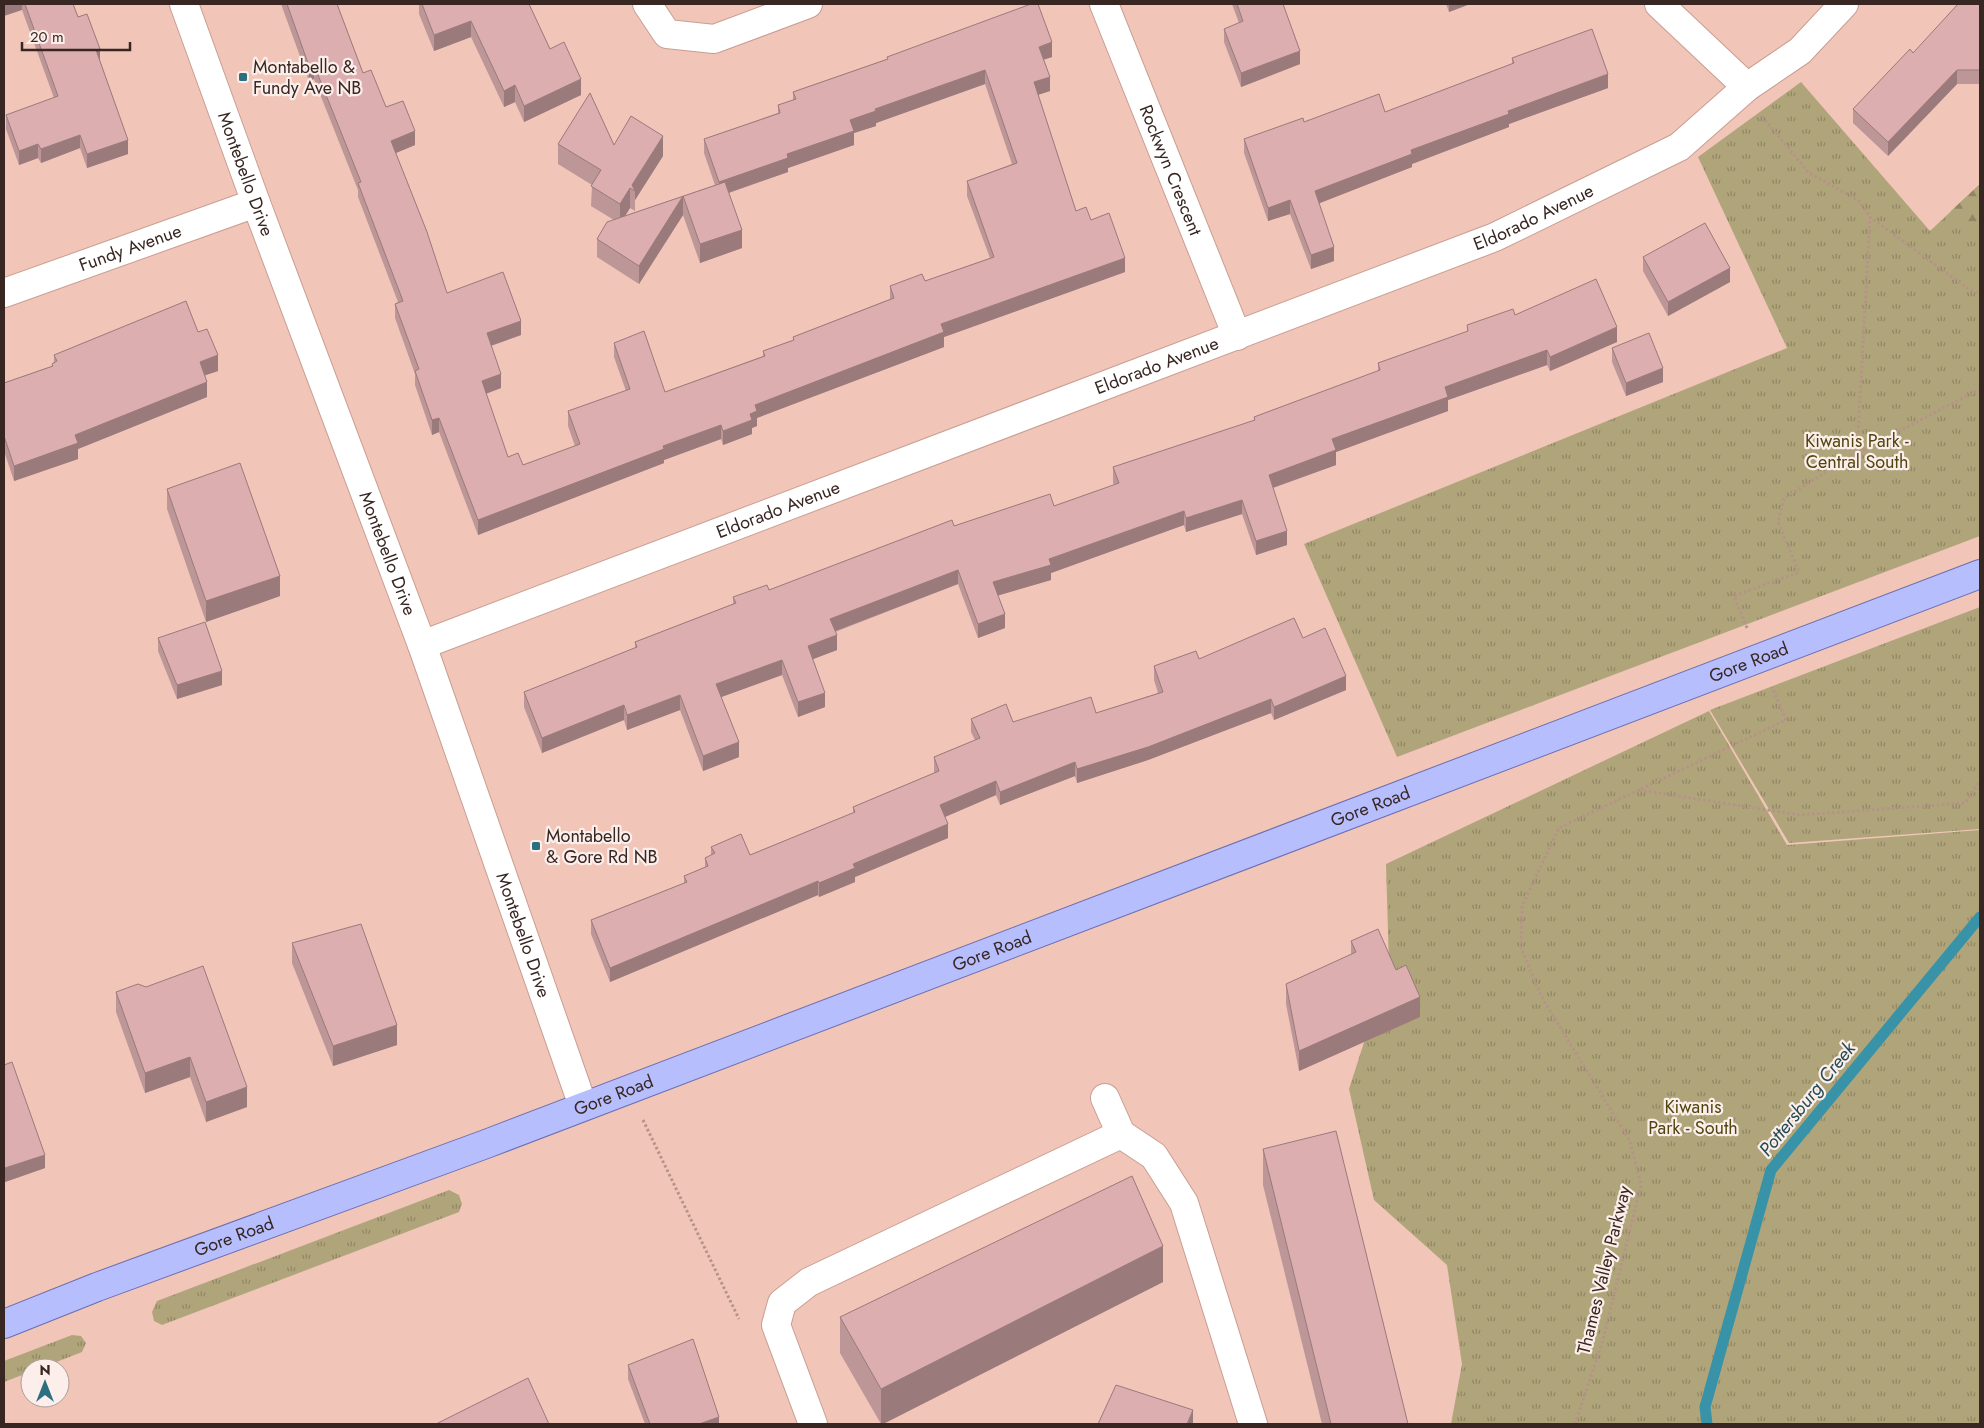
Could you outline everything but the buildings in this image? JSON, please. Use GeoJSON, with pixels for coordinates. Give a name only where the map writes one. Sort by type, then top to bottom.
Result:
{"type":"FeatureCollection","features":[{"type":"Feature","properties":{"kind":"main road","name":"Gore Road"},"geometry":{"type":"LineString","coordinates":[[4,1324],[583,1106],[1980,574]]}},
{"type":"Feature","properties":{"kind":"street","name":"Montebello Drive"},"geometry":{"type":"LineString","coordinates":[[184,4],[256,203],[422,646],[583,1106]]}},
{"type":"Feature","properties":{"kind":"street"},"geometry":{"type":"LineString","coordinates":[[647,4],[667,34],[714,39],[808,4]]}},
{"type":"Feature","properties":{"kind":"street","name":"Rockwyn Crescent"},"geometry":{"type":"LineString","coordinates":[[1104,4],[1237,336]]}},
{"type":"Feature","properties":{"kind":"street"},"geometry":{"type":"LineString","coordinates":[[1659,4],[1747,87]]}},
{"type":"Feature","properties":{"kind":"street","name":"Eldorado Avenue"},"geometry":{"type":"LineString","coordinates":[[422,646],[1495,237],[1679,147],[1747,87],[1800,51],[1844,4]]}},
{"type":"Feature","properties":{"kind":"street","name":"Fundy Avenue"},"geometry":{"type":"LineString","coordinates":[[4,294],[256,203]]}},
{"type":"Feature","properties":{"kind":"street"},"geometry":{"type":"LineString","coordinates":[[1105,1098],[1121,1134],[1154,1156],[1184,1203],[1253,1424]]}},
{"type":"Feature","properties":{"kind":"street"},"geometry":{"type":"LineString","coordinates":[[813,1424],[776,1325],[782,1303],[809,1282],[1121,1134]]}},
{"type":"Feature","properties":{"kind":"path"},"geometry":{"type":"LineString","coordinates":[[1747,87],[1757,110],[1808,172],[1859,201],[1870,217],[1967,288],[1980,294]]}},
{"type":"Feature","properties":{"kind":"path"},"geometry":{"type":"LineString","coordinates":[[1857,453],[1870,217]]}},
{"type":"Feature","properties":{"kind":"path"},"geometry":{"type":"LineString","coordinates":[[1734,596],[1799,572],[1778,522],[1784,498],[1857,453],[1980,389]]}},
{"type":"Feature","properties":{"kind":"path","name":"Thames Valley Parkway"},"geometry":{"type":"LineString","coordinates":[[1576,1424],[1602,1340],[1641,1185],[1630,1141],[1541,996],[1521,947],[1522,906],[1559,828],[1786,720]]}},
{"type":"Feature","properties":{"kind":"path"},"geometry":{"type":"LineString","coordinates":[[1639,790],[1800,815],[1964,803],[1980,781]]}},
{"type":"Feature","properties":{"kind":"path"},"geometry":{"type":"LineString","coordinates":[[642,1119],[739,1319]]}},
{"type":"Feature","properties":{"kind":"green space","name":"Kiwanis Park - Central South"},"geometry":{"type":"Polygon","coordinates":[[[1801,82],[1930,231],[1980,184],[1980,536],[1397,757],[1304,544],[1787,348],[1698,157],[1801,82]]]}},
{"type":"Feature","properties":{"kind":"green space"},"geometry":{"type":"Polygon","coordinates":[[[1980,184],[1980,236],[1951,211],[1980,184]]]}},
{"type":"Feature","properties":{"kind":"green space"},"geometry":{"type":"Polygon","coordinates":[[[1980,607],[1980,829],[1789,843],[1710,710],[1980,607]]]}},
{"type":"Feature","properties":{"kind":"green space","name":"Kiwanis Park - South"},"geometry":{"type":"Polygon","coordinates":[[[1709,711],[1787,845],[1980,830],[1980,1424],[1451,1424],[1462,1364],[1447,1265],[1374,1200],[1349,1089],[1389,965],[1386,864],[1709,711]]]}},
{"type":"Feature","properties":{"kind":"green space"},"geometry":{"type":"Polygon","coordinates":[[[449,1190],[459,1195],[462,1204],[459,1212],[162,1325],[154,1321],[152,1312],[157,1301],[449,1190]]]}},
{"type":"Feature","properties":{"kind":"green space"},"geometry":{"type":"Polygon","coordinates":[[[72,1335],[81,1336],[86,1343],[82,1352],[67,1358],[20,1358],[20,1376],[4,1382],[4,1361],[72,1335]]]}},
{"type":"Feature","properties":{"kind":"waterway","name":"Pottersburg Creek"},"geometry":{"type":"LineString","coordinates":[[1707,1424],[1705,1407],[1771,1170],[1980,917]]}},
{"type":"Feature","properties":{"kind":"place","name":"Montabello & Fundy Ave NB"},"geometry":{"type":"Point","coordinates":[243,77]}},
{"type":"Feature","properties":{"kind":"place","name":"Montabello & Gore Rd NB"},"geometry":{"type":"Point","coordinates":[536,846]}}]}
